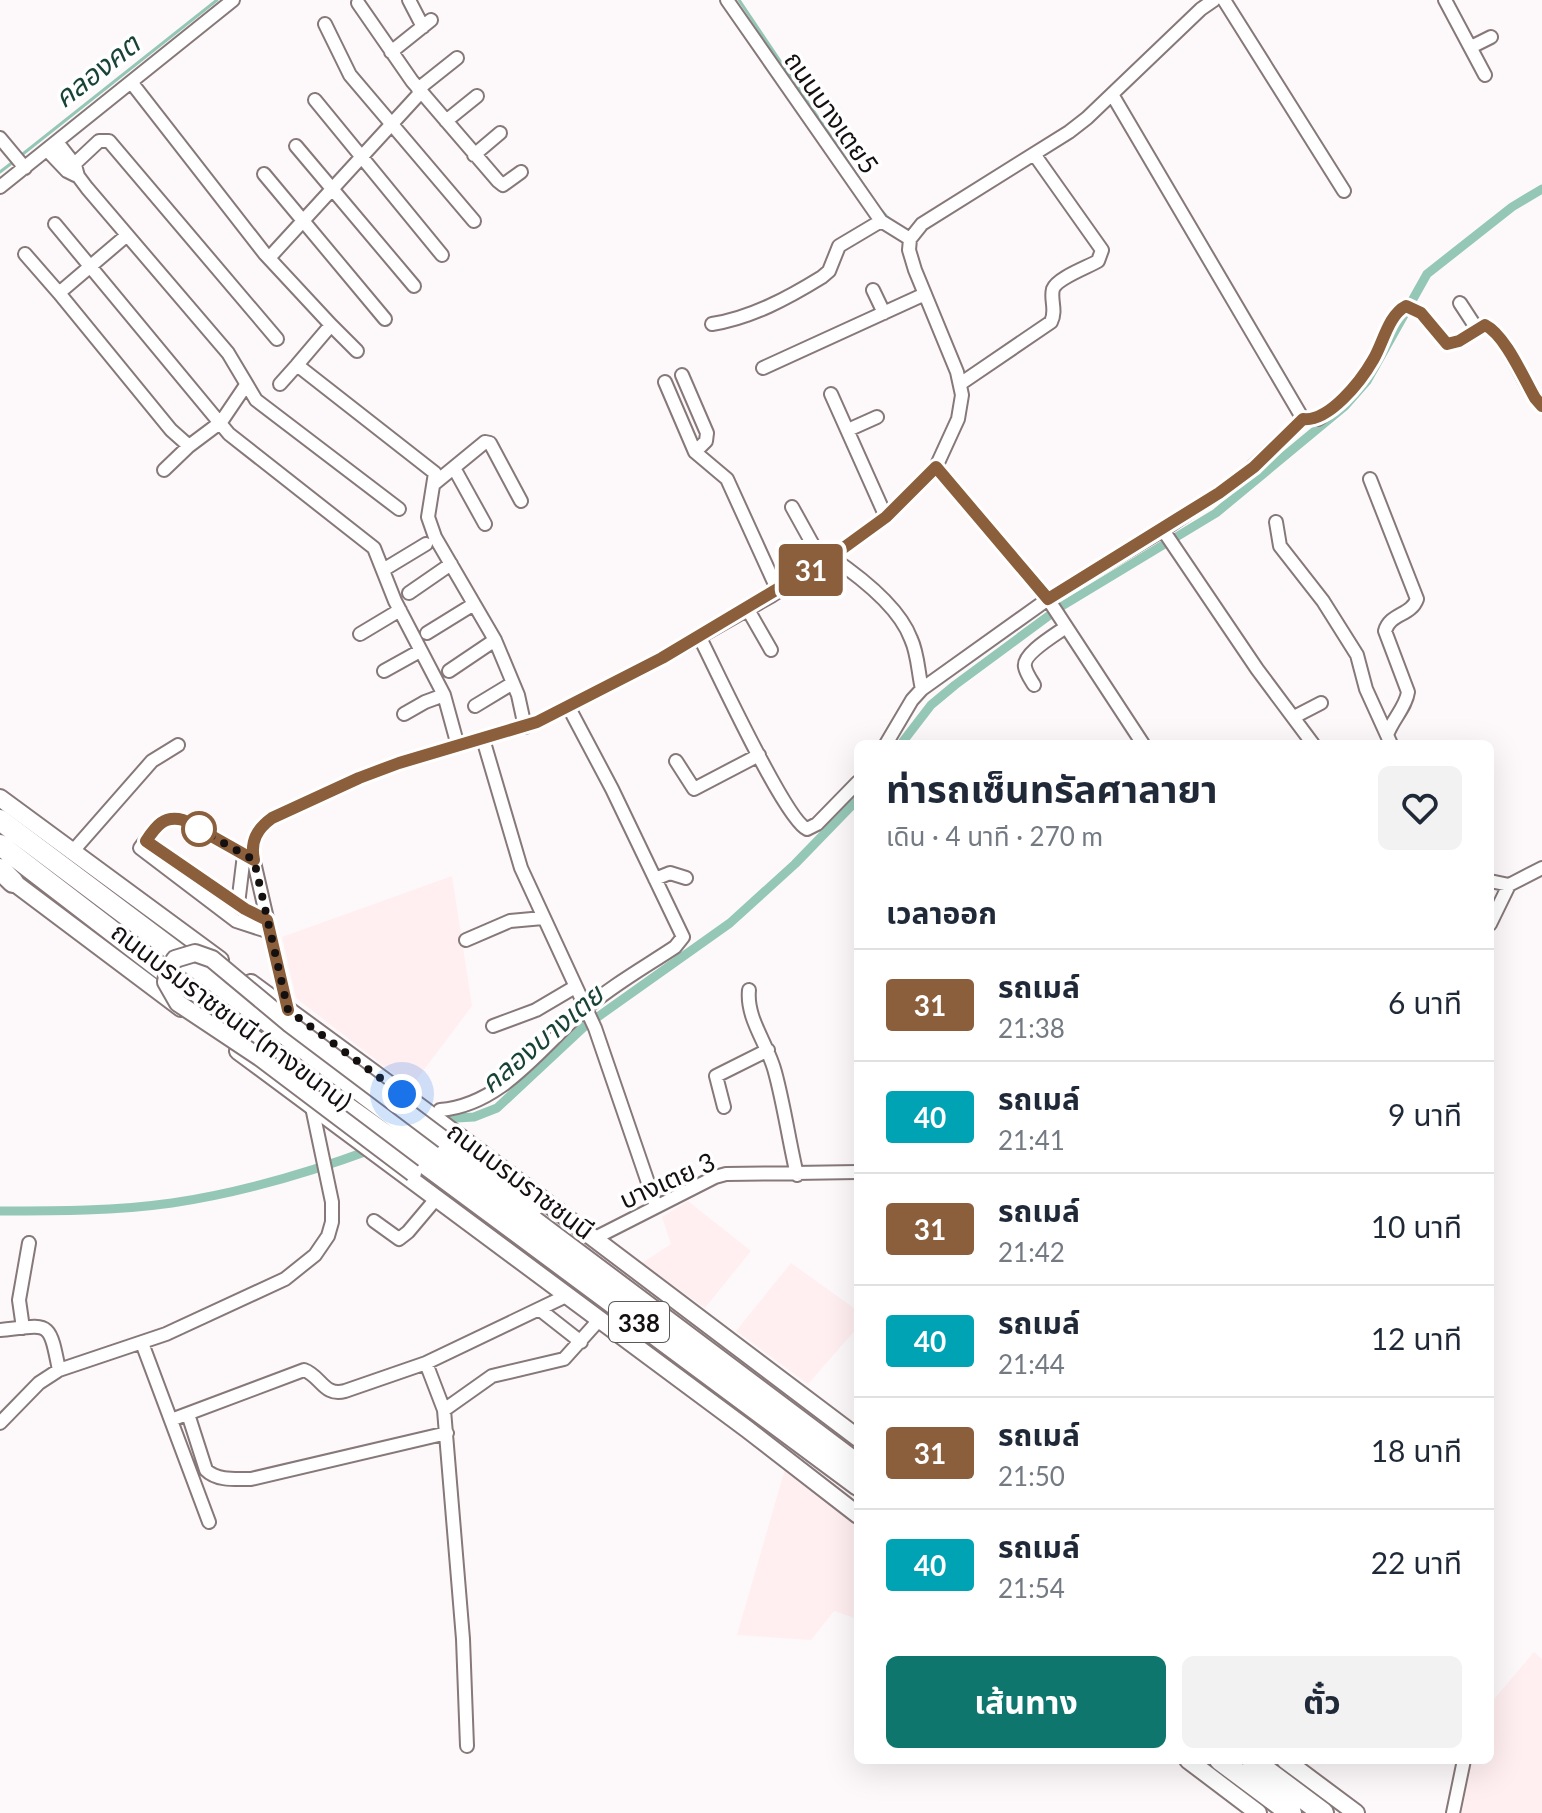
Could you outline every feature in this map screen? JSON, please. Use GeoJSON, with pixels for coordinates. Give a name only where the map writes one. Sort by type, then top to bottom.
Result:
{"type":"FeatureCollection","features":[{"type":"Feature","properties":{"kind":"highway","name":"ถนนบรมราชชนนี"},"geometry":{"type":"LineString","coordinates":[[0,817],[401,1121],[433,1151],[854,1482]]}},
{"type":"Feature","properties":{"kind":"highway","name":"ถนนบรมราชชนนี"},"geometry":{"type":"LineString","coordinates":[[0,845],[272,1054],[376,1128],[433,1151],[854,1462]]}},
{"type":"Feature","properties":{"kind":"highway"},"geometry":{"type":"LineString","coordinates":[[1225,1764],[1291,1813]]}},
{"type":"Feature","properties":{"kind":"highway"},"geometry":{"type":"LineString","coordinates":[[1257,1764],[1323,1813]]}},
{"type":"Feature","properties":{"kind":"main road","name":"ถนนบรมราชชนนี (ทางขนาน)"},"geometry":{"type":"LineString","coordinates":[[0,798],[288,1010],[432,1110],[433,1151]]}},
{"type":"Feature","properties":{"kind":"main road","name":"ถนนบรมราชชนนี (ทางขนาน)"},"geometry":{"type":"LineString","coordinates":[[4,874],[854,1512]]}},
{"type":"Feature","properties":{"kind":"main road"},"geometry":{"type":"LineString","coordinates":[[570,1299],[524,1256],[433,1151],[290,1024],[212,959],[195,953],[175,959],[168,970],[166,982],[178,1003],[262,1059],[433,1151],[518,1196],[590,1236]]}},
{"type":"Feature","properties":{"kind":"main road","name":"338"},"geometry":{"type":"LineString","coordinates":[[590,1236],[854,1435]]}},
{"type":"Feature","properties":{"kind":"main road"},"geometry":{"type":"LineString","coordinates":[[1193,1764],[1258,1813]]}},
{"type":"Feature","properties":{"kind":"main road"},"geometry":{"type":"LineString","coordinates":[[1290,1764],[1356,1813]]}},
{"type":"Feature","properties":{"kind":"street"},"geometry":{"type":"LineString","coordinates":[[0,187],[20,162],[52,146],[233,0]]}},
{"type":"Feature","properties":{"kind":"street"},"geometry":{"type":"LineString","coordinates":[[391,52],[427,24],[409,0]]}},
{"type":"Feature","properties":{"kind":"street","name":"ถนนบางเตย5"},"geometry":{"type":"LineString","coordinates":[[727,0],[881,221],[910,239]]}},
{"type":"Feature","properties":{"kind":"street"},"geometry":{"type":"LineString","coordinates":[[238,904],[254,837],[261,826],[272,818],[359,778],[441,749],[525,727],[568,706],[662,658],[778,591],[886,517],[936,467],[958,419],[962,395],[909,250],[910,239],[922,224],[1069,132],[1113,96],[1201,9],[1214,0]]}},
{"type":"Feature","properties":{"kind":"street"},"geometry":{"type":"LineString","coordinates":[[1224,0],[1344,191]]}},
{"type":"Feature","properties":{"kind":"street"},"geometry":{"type":"LineString","coordinates":[[1445,0],[1485,75]]}},
{"type":"Feature","properties":{"kind":"street"},"geometry":{"type":"LineString","coordinates":[[358,3],[391,52],[474,155],[503,185],[521,172]]}},
{"type":"Feature","properties":{"kind":"street"},"geometry":{"type":"LineString","coordinates":[[325,24],[350,75],[474,221]]}},
{"type":"Feature","properties":{"kind":"street"},"geometry":{"type":"LineString","coordinates":[[1471,47],[1491,37]]}},
{"type":"Feature","properties":{"kind":"street"},"geometry":{"type":"LineString","coordinates":[[269,258],[420,90],[457,58]]}},
{"type":"Feature","properties":{"kind":"street"},"geometry":{"type":"LineString","coordinates":[[131,82],[269,258],[357,351]]}},
{"type":"Feature","properties":{"kind":"street"},"geometry":{"type":"LineString","coordinates":[[446,121],[477,96]]}},
{"type":"Feature","properties":{"kind":"street"},"geometry":{"type":"LineString","coordinates":[[1113,96],[1303,419]]}},
{"type":"Feature","properties":{"kind":"street"},"geometry":{"type":"LineString","coordinates":[[315,100],[442,255]]}},
{"type":"Feature","properties":{"kind":"street"},"geometry":{"type":"LineString","coordinates":[[474,155],[500,133]]}},
{"type":"Feature","properties":{"kind":"street"},"geometry":{"type":"LineString","coordinates":[[0,138],[20,162]]}},
{"type":"Feature","properties":{"kind":"street"},"geometry":{"type":"LineString","coordinates":[[73,171],[99,141],[109,141],[277,339]]}},
{"type":"Feature","properties":{"kind":"street"},"geometry":{"type":"LineString","coordinates":[[52,146],[228,353],[256,400],[399,509]]}},
{"type":"Feature","properties":{"kind":"street"},"geometry":{"type":"LineString","coordinates":[[296,146],[414,286]]}},
{"type":"Feature","properties":{"kind":"street"},"geometry":{"type":"LineString","coordinates":[[960,384],[1051,322],[1055,314],[1052,291],[1055,286],[1098,261],[1102,255],[1102,250],[1034,154]]}},
{"type":"Feature","properties":{"kind":"street"},"geometry":{"type":"LineString","coordinates":[[264,174],[385,319]]}},
{"type":"Feature","properties":{"kind":"street"},"geometry":{"type":"LineString","coordinates":[[712,324],[734,321],[822,277],[829,271],[839,246],[881,221]]}},
{"type":"Feature","properties":{"kind":"street"},"geometry":{"type":"LineString","coordinates":[[55,224],[229,434],[369,543],[378,555],[400,610],[444,695],[458,746]]}},
{"type":"Feature","properties":{"kind":"street"},"geometry":{"type":"LineString","coordinates":[[59,293],[126,236]]}},
{"type":"Feature","properties":{"kind":"street"},"geometry":{"type":"LineString","coordinates":[[25,254],[171,430],[189,446]]}},
{"type":"Feature","properties":{"kind":"street"},"geometry":{"type":"LineString","coordinates":[[873,290],[884,313]]}},
{"type":"Feature","properties":{"kind":"street"},"geometry":{"type":"LineString","coordinates":[[763,368],[925,294]]}},
{"type":"Feature","properties":{"kind":"street"},"geometry":{"type":"LineString","coordinates":[[1460,303],[1477,329]]}},
{"type":"Feature","properties":{"kind":"street"},"geometry":{"type":"LineString","coordinates":[[888,740],[922,689],[1164,532],[1243,476],[1303,419],[1318,419],[1350,390],[1374,359],[1395,316],[1406,306],[1421,313],[1447,344],[1459,341],[1485,325],[1495,331],[1542,406]]}},
{"type":"Feature","properties":{"kind":"street"},"geometry":{"type":"LineString","coordinates":[[280,384],[331,325]]}},
{"type":"Feature","properties":{"kind":"street"},"geometry":{"type":"LineString","coordinates":[[297,365],[430,466],[435,473],[428,517],[435,537],[495,640],[513,683],[525,727]]}},
{"type":"Feature","properties":{"kind":"street"},"geometry":{"type":"LineString","coordinates":[[682,375],[707,433],[706,441],[695,452]]}},
{"type":"Feature","properties":{"kind":"street"},"geometry":{"type":"LineString","coordinates":[[665,382],[695,452],[727,479],[778,591]]}},
{"type":"Feature","properties":{"kind":"street"},"geometry":{"type":"LineString","coordinates":[[164,470],[221,422],[246,385]]}},
{"type":"Feature","properties":{"kind":"street"},"geometry":{"type":"LineString","coordinates":[[831,394],[886,517]]}},
{"type":"Feature","properties":{"kind":"street"},"geometry":{"type":"LineString","coordinates":[[848,430],[877,417]]}},
{"type":"Feature","properties":{"kind":"street"},"geometry":{"type":"LineString","coordinates":[[435,483],[485,442],[490,443],[521,501]]}},
{"type":"Feature","properties":{"kind":"street"},"geometry":{"type":"LineString","coordinates":[[936,467],[1052,606],[1140,740]]}},
{"type":"Feature","properties":{"kind":"street"},"geometry":{"type":"LineString","coordinates":[[454,468],[485,524]]}},
{"type":"Feature","properties":{"kind":"street"},"geometry":{"type":"LineString","coordinates":[[1370,479],[1417,599],[1412,609],[1391,620],[1385,631],[1408,692],[1389,740]]}},
{"type":"Feature","properties":{"kind":"street"},"geometry":{"type":"LineString","coordinates":[[792,507],[827,560],[869,585],[899,618],[911,636],[922,689]]}},
{"type":"Feature","properties":{"kind":"street"},"geometry":{"type":"LineString","coordinates":[[1276,522],[1280,546],[1323,601],[1357,655],[1366,689],[1389,740]]}},
{"type":"Feature","properties":{"kind":"street"},"geometry":{"type":"LineString","coordinates":[[1164,532],[1257,669],[1310,740]]}},
{"type":"Feature","properties":{"kind":"street"},"geometry":{"type":"LineString","coordinates":[[383,570],[426,544]]}},
{"type":"Feature","properties":{"kind":"street"},"geometry":{"type":"LineString","coordinates":[[409,593],[451,564]]}},
{"type":"Feature","properties":{"kind":"street"},"geometry":{"type":"LineString","coordinates":[[427,633],[474,604]]}},
{"type":"Feature","properties":{"kind":"street"},"geometry":{"type":"LineString","coordinates":[[747,608],[771,650]]}},
{"type":"Feature","properties":{"kind":"street"},"geometry":{"type":"LineString","coordinates":[[360,634],[400,610]]}},
{"type":"Feature","properties":{"kind":"street"},"geometry":{"type":"LineString","coordinates":[[1034,685],[1024,662],[1029,654],[1066,627]]}},
{"type":"Feature","properties":{"kind":"street"},"geometry":{"type":"LineString","coordinates":[[699,636],[787,809],[800,825],[807,829],[817,824],[854,786]]}},
{"type":"Feature","properties":{"kind":"street"},"geometry":{"type":"LineString","coordinates":[[449,671],[495,640]]}},
{"type":"Feature","properties":{"kind":"street"},"geometry":{"type":"LineString","coordinates":[[384,671],[420,651]]}},
{"type":"Feature","properties":{"kind":"street"},"geometry":{"type":"LineString","coordinates":[[475,706],[513,683]]}},
{"type":"Feature","properties":{"kind":"street"},"geometry":{"type":"LineString","coordinates":[[404,714],[444,695]]}},
{"type":"Feature","properties":{"kind":"street"},"geometry":{"type":"LineString","coordinates":[[1294,717],[1321,703]]}},
{"type":"Feature","properties":{"kind":"street"},"geometry":{"type":"LineString","coordinates":[[432,1110],[459,1106],[500,1089],[587,1010],[675,947],[683,937],[568,706]]}},
{"type":"Feature","properties":{"kind":"street"},"geometry":{"type":"LineString","coordinates":[[483,739],[521,868],[595,1028],[656,1206]]}},
{"type":"Feature","properties":{"kind":"street"},"geometry":{"type":"LineString","coordinates":[[73,851],[152,761],[178,745]]}},
{"type":"Feature","properties":{"kind":"street"},"geometry":{"type":"LineString","coordinates":[[676,761],[694,789],[759,755]]}},
{"type":"Feature","properties":{"kind":"street"},"geometry":{"type":"LineString","coordinates":[[269,926],[238,904],[140,848],[159,824],[176,818],[249,858],[269,926],[288,1010]]}},
{"type":"Feature","properties":{"kind":"street"},"geometry":{"type":"LineString","coordinates":[[1494,916],[1509,885],[1542,868]]}},
{"type":"Feature","properties":{"kind":"street"},"geometry":{"type":"LineString","coordinates":[[655,879],[670,873],[686,878]]}},
{"type":"Feature","properties":{"kind":"street"},"geometry":{"type":"LineString","coordinates":[[192,880],[236,921],[269,926]]}},
{"type":"Feature","properties":{"kind":"street"},"geometry":{"type":"LineString","coordinates":[[1494,882],[1509,885]]}},
{"type":"Feature","properties":{"kind":"street"},"geometry":{"type":"LineString","coordinates":[[466,940],[510,921],[543,918]]}},
{"type":"Feature","properties":{"kind":"street"},"geometry":{"type":"LineString","coordinates":[[493,1026],[536,1010],[575,987]]}},
{"type":"Feature","properties":{"kind":"street"},"geometry":{"type":"LineString","coordinates":[[749,990],[748,1004],[752,1018],[775,1071],[797,1175]]}},
{"type":"Feature","properties":{"kind":"street"},"geometry":{"type":"LineString","coordinates":[[724,1107],[716,1076],[768,1050]]}},
{"type":"Feature","properties":{"kind":"street"},"geometry":{"type":"LineString","coordinates":[[0,1423],[39,1383],[59,1370],[142,1343],[285,1279],[304,1266],[322,1247],[332,1222],[328,1175],[312,1107]]}},
{"type":"Feature","properties":{"kind":"street","name":"บางเตย 3"},"geometry":{"type":"LineString","coordinates":[[590,1236],[726,1174],[854,1172]]}},
{"type":"Feature","properties":{"kind":"street"},"geometry":{"type":"LineString","coordinates":[[374,1221],[399,1239],[435,1200]]}},
{"type":"Feature","properties":{"kind":"street"},"geometry":{"type":"LineString","coordinates":[[23,1328],[19,1300],[29,1243]]}},
{"type":"Feature","properties":{"kind":"street"},"geometry":{"type":"LineString","coordinates":[[171,1420],[304,1370],[312,1373],[326,1389],[337,1393],[426,1363],[539,1309],[570,1299]]}},
{"type":"Feature","properties":{"kind":"street"},"geometry":{"type":"LineString","coordinates":[[539,1309],[581,1342]]}},
{"type":"Feature","properties":{"kind":"street"},"geometry":{"type":"LineString","coordinates":[[444,1410],[492,1376],[558,1362],[571,1353],[599,1320]]}},
{"type":"Feature","properties":{"kind":"street"},"geometry":{"type":"LineString","coordinates":[[0,1330],[37,1326],[50,1332],[59,1370]]}},
{"type":"Feature","properties":{"kind":"street"},"geometry":{"type":"LineString","coordinates":[[142,1343],[209,1522]]}},
{"type":"Feature","properties":{"kind":"street"},"geometry":{"type":"LineString","coordinates":[[426,1363],[444,1410],[447,1433],[463,1639],[467,1746]]}},
{"type":"Feature","properties":{"kind":"street"},"geometry":{"type":"LineString","coordinates":[[188,1414],[206,1470],[222,1478],[251,1479],[447,1433]]}},
{"type":"Feature","properties":{"kind":"street"},"geometry":{"type":"LineString","coordinates":[[1453,1813],[1463,1764]]}},
{"type":"Feature","properties":{"kind":"shaded area"},"geometry":{"type":"Polygon","coordinates":[[[452,876],[472,1006],[411,1087],[296,998],[282,937],[452,876]]]}},
{"type":"Feature","properties":{"kind":"shaded area"},"geometry":{"type":"Polygon","coordinates":[[[688,1201],[751,1251],[705,1308],[642,1263],[671,1244],[662,1217],[688,1201]]]}},
{"type":"Feature","properties":{"kind":"shaded area"},"geometry":{"type":"Polygon","coordinates":[[[791,1263],[854,1308],[854,1332],[808,1384],[736,1331],[791,1263]]]}},
{"type":"Feature","properties":{"kind":"shaded area"},"geometry":{"type":"Polygon","coordinates":[[[785,1469],[854,1523],[854,1618],[834,1611],[811,1640],[737,1635],[785,1469]]]}},
{"type":"Feature","properties":{"kind":"shaded area"},"geometry":{"type":"Polygon","coordinates":[[[1534,1652],[1542,1659],[1542,1813],[1451,1813],[1458,1764],[1494,1764],[1494,1699],[1534,1652]]]}},
{"type":"Feature","properties":{"kind":"waterway","name":"คลองคต"},"geometry":{"type":"LineString","coordinates":[[19,157],[217,0]]}},
{"type":"Feature","properties":{"kind":"waterway"},"geometry":{"type":"LineString","coordinates":[[739,0],[879,208],[891,221]]}},
{"type":"Feature","properties":{"kind":"waterway","name":"คลองคต"},"geometry":{"type":"LineString","coordinates":[[0,172],[13,162]]}},
{"type":"Feature","properties":{"kind":"waterway","name":"คลองบางเตย"},"geometry":{"type":"LineString","coordinates":[[904,740],[931,705],[955,685],[1062,606],[1216,513],[1345,406],[1367,381],[1427,274],[1512,207],[1542,189]]}},
{"type":"Feature","properties":{"kind":"waterway","name":"คลองบางเตย"},"geometry":{"type":"LineString","coordinates":[[439,1125],[497,1108],[585,1026],[730,923],[795,864],[854,803]]}},
{"type":"Feature","properties":{"kind":"waterway","name":"คลองบางเตย"},"geometry":{"type":"LineString","coordinates":[[0,1211],[108,1209],[197,1199],[274,1181],[373,1149]]}},
{"type":"Feature","properties":{"kind":"bus line","name":"31"},"geometry":{"type":"LineString","coordinates":[[288,1010],[267,920],[245,909],[146,841],[163,821],[171,818],[183,820],[254,860],[254,837],[261,826],[272,818],[399,763],[537,722],[662,658],[771,596],[886,517],[936,467],[1048,599],[1219,493],[1254,467],[1303,419],[1318,419],[1328,413],[1362,376],[1395,316],[1406,306],[1421,313],[1447,344],[1459,341],[1479,327],[1489,326],[1542,406]]}},
{"type":"Feature","properties":{"kind":"route"},"geometry":{"type":"LineString","coordinates":[[199,829],[254,860],[288,1010],[402,1094]]}}]}
